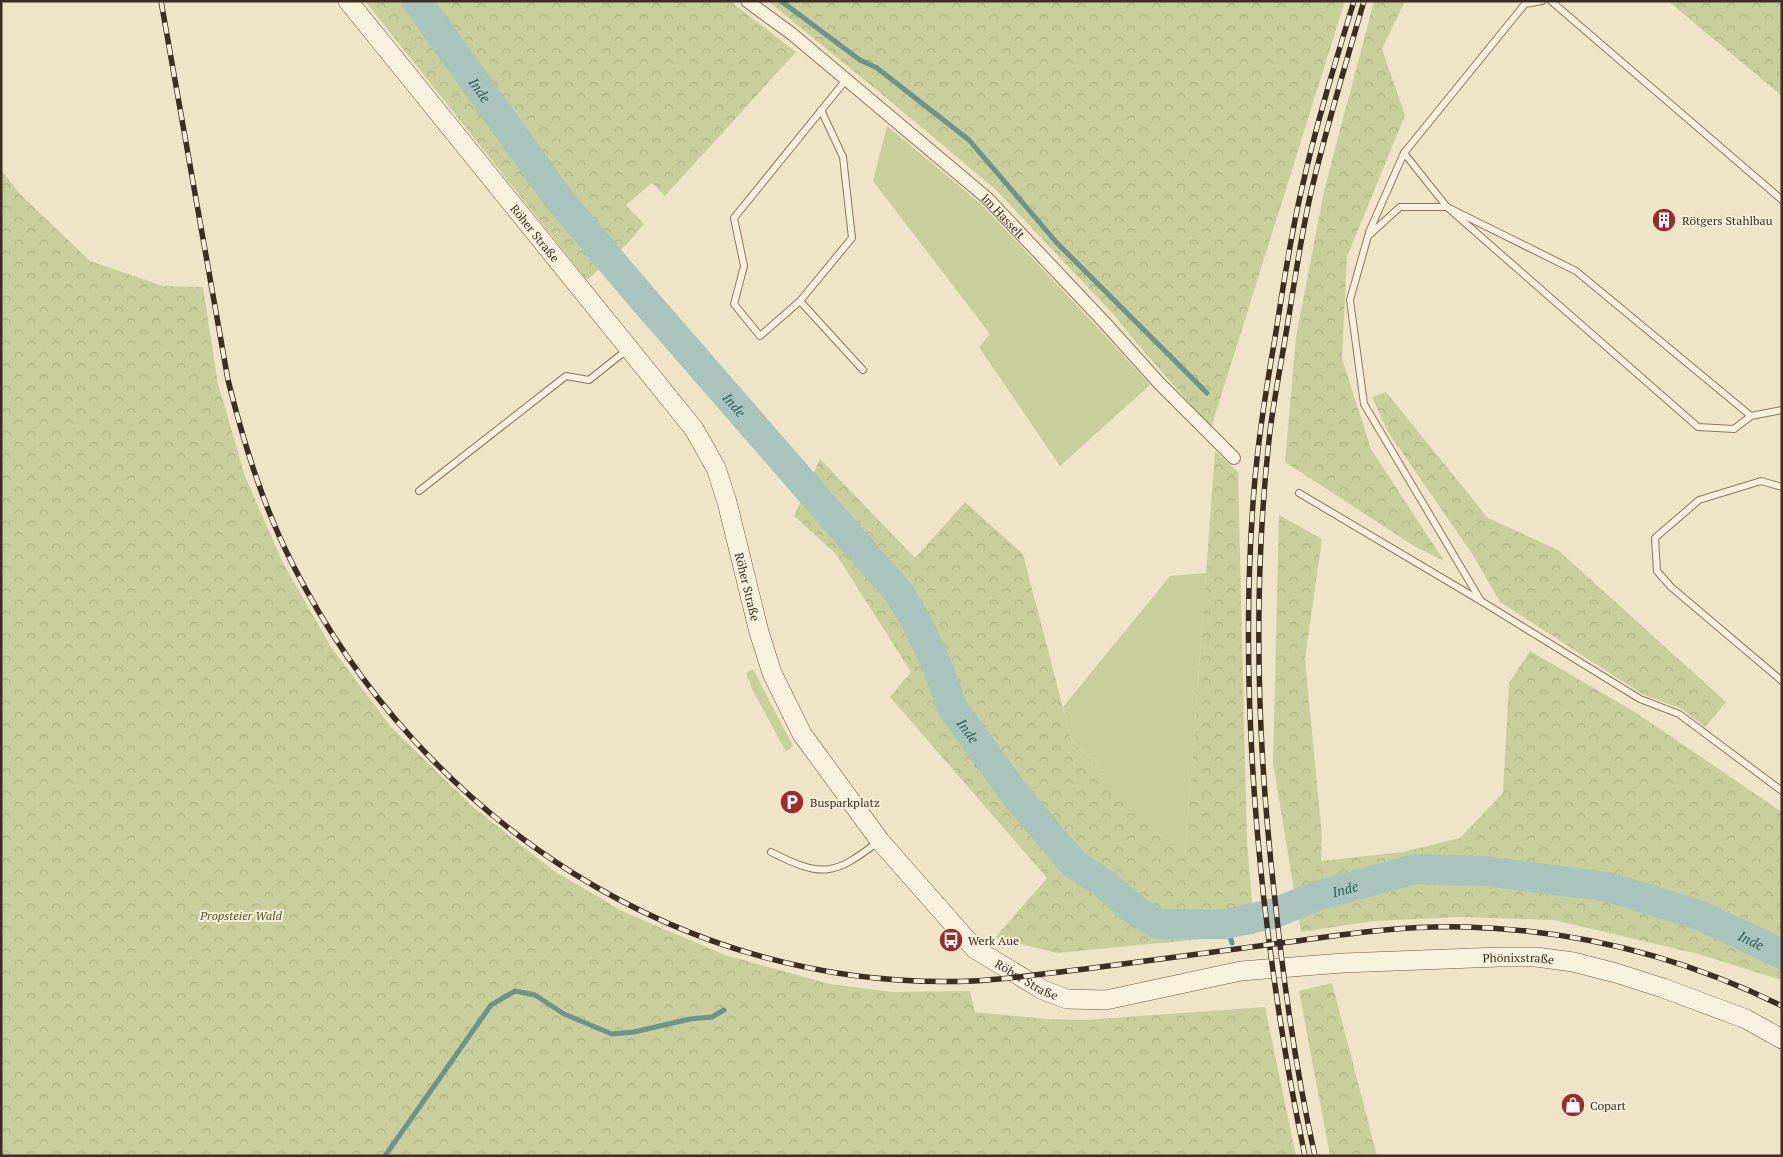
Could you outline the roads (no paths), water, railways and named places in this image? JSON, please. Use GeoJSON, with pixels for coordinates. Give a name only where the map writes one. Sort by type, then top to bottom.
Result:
{"type":"FeatureCollection","features":[{"type":"Feature","properties":{"kind":"main road","name":"Röher Straße"},"geometry":{"type":"LineString","coordinates":[[348,1],[694,429],[716,468],[727,502],[759,632],[772,673],[802,734],[880,841],[975,949],[1043,990],[1067,999],[1106,1000],[1241,971]]}},
{"type":"Feature","properties":{"kind":"main road","name":"Phönixstraße"},"geometry":{"type":"LineString","coordinates":[[1241,971],[1343,963],[1536,957],[1590,966],[1663,988],[1746,1019],[1782,1039]]}},
{"type":"Feature","properties":{"kind":"street","name":"Im Hasselt"},"geometry":{"type":"LineString","coordinates":[[747,1],[792,34],[987,198],[1159,383],[1234,458]]}},
{"type":"Feature","properties":{"kind":"lane"},"geometry":{"type":"LineString","coordinates":[[1481,601],[1364,404],[1350,300],[1368,236],[1404,153],[1525,4],[1542,1]]}},
{"type":"Feature","properties":{"kind":"lane"},"geometry":{"type":"LineString","coordinates":[[1551,1],[1782,200]]}},
{"type":"Feature","properties":{"kind":"lane"},"geometry":{"type":"LineString","coordinates":[[821,110],[843,157],[852,238],[800,301],[760,336],[734,304],[744,266],[734,218],[821,110],[846,80]]}},
{"type":"Feature","properties":{"kind":"lane"},"geometry":{"type":"LineString","coordinates":[[1404,153],[1447,207],[1698,427],[1734,429],[1752,416],[1782,410]]}},
{"type":"Feature","properties":{"kind":"lane"},"geometry":{"type":"LineString","coordinates":[[1368,236],[1400,207],[1447,207],[1576,271],[1752,416]]}},
{"type":"Feature","properties":{"kind":"lane"},"geometry":{"type":"LineString","coordinates":[[800,301],[864,370]]}},
{"type":"Feature","properties":{"kind":"lane"},"geometry":{"type":"LineString","coordinates":[[419,491],[566,376],[589,380],[629,348]]}},
{"type":"Feature","properties":{"kind":"lane"},"geometry":{"type":"LineString","coordinates":[[1782,487],[1761,481],[1699,500],[1655,538],[1657,571],[1671,587],[1782,681]]}},
{"type":"Feature","properties":{"kind":"lane"},"geometry":{"type":"LineString","coordinates":[[1299,493],[1481,601],[1640,699],[1680,714],[1782,791]]}},
{"type":"Feature","properties":{"kind":"lane"},"geometry":{"type":"LineString","coordinates":[[771,852],[793,863],[811,869],[827,870],[846,864],[880,841]]}},
{"type":"Feature","properties":{"kind":"waterway","name":"Inde"},"geometry":{"type":"LineString","coordinates":[[417,1],[558,198],[638,293],[899,593],[917,623],[936,663],[953,709],[1017,797],[1074,864],[1103,883],[1136,911],[1159,924],[1226,924],[1272,914],[1317,896],[1415,869],[1485,871],[1608,887],[1699,915],[1782,954]]}},
{"type":"Feature","properties":{"kind":"waterway"},"geometry":{"type":"LineString","coordinates":[[781,1],[860,60],[877,68],[969,140],[1057,243],[1207,393]]}},
{"type":"Feature","properties":{"kind":"waterway"},"geometry":{"type":"LineString","coordinates":[[977,765],[987,756]]}},
{"type":"Feature","properties":{"kind":"waterway"},"geometry":{"type":"LineString","coordinates":[[1226,924],[1232,943]]}},
{"type":"Feature","properties":{"kind":"waterway"},"geometry":{"type":"LineString","coordinates":[[385,1156],[491,1005],[515,991],[535,995],[564,1014],[612,1034],[634,1032],[690,1019],[712,1017],[724,1010]]}},
{"type":"Feature","properties":{"kind":"railway"},"geometry":{"type":"LineString","coordinates":[[161,1],[228,380],[255,474],[282,543],[347,657],[413,739],[489,812],[573,873],[665,922],[763,957],[866,977],[987,980],[1378,931],[1422,927],[1466,927],[1548,934],[1589,940],[1628,949],[1706,973],[1782,1006]]}},
{"type":"Feature","properties":{"kind":"railway"},"geometry":{"type":"LineString","coordinates":[[1305,1156],[1292,1093],[1277,997],[1259,849],[1249,695],[1248,644],[1251,541],[1260,433],[1294,226],[1307,164],[1354,1]]}},
{"type":"Feature","properties":{"kind":"railway"},"geometry":{"type":"LineString","coordinates":[[1315,1156],[1291,1029],[1269,842],[1264,783],[1259,666],[1261,548],[1270,431],[1305,220],[1324,141],[1364,1]]}},
{"type":"Feature","properties":{"kind":"place","name":"Rötgers Stahlbau"},"geometry":{"type":"Point","coordinates":[1664,220]}},
{"type":"Feature","properties":{"kind":"place","name":"Busparkplatz"},"geometry":{"type":"Point","coordinates":[792,802]}},
{"type":"Feature","properties":{"kind":"place","name":"Werk Aue"},"geometry":{"type":"Point","coordinates":[951,940]}},
{"type":"Feature","properties":{"kind":"place","name":"Copart"},"geometry":{"type":"Point","coordinates":[1573,1105]}},
{"type":"Feature","properties":{"kind":"park label","name":"Propsteier Wald"},"geometry":{"type":"Point","coordinates":[241,915]}}]}
